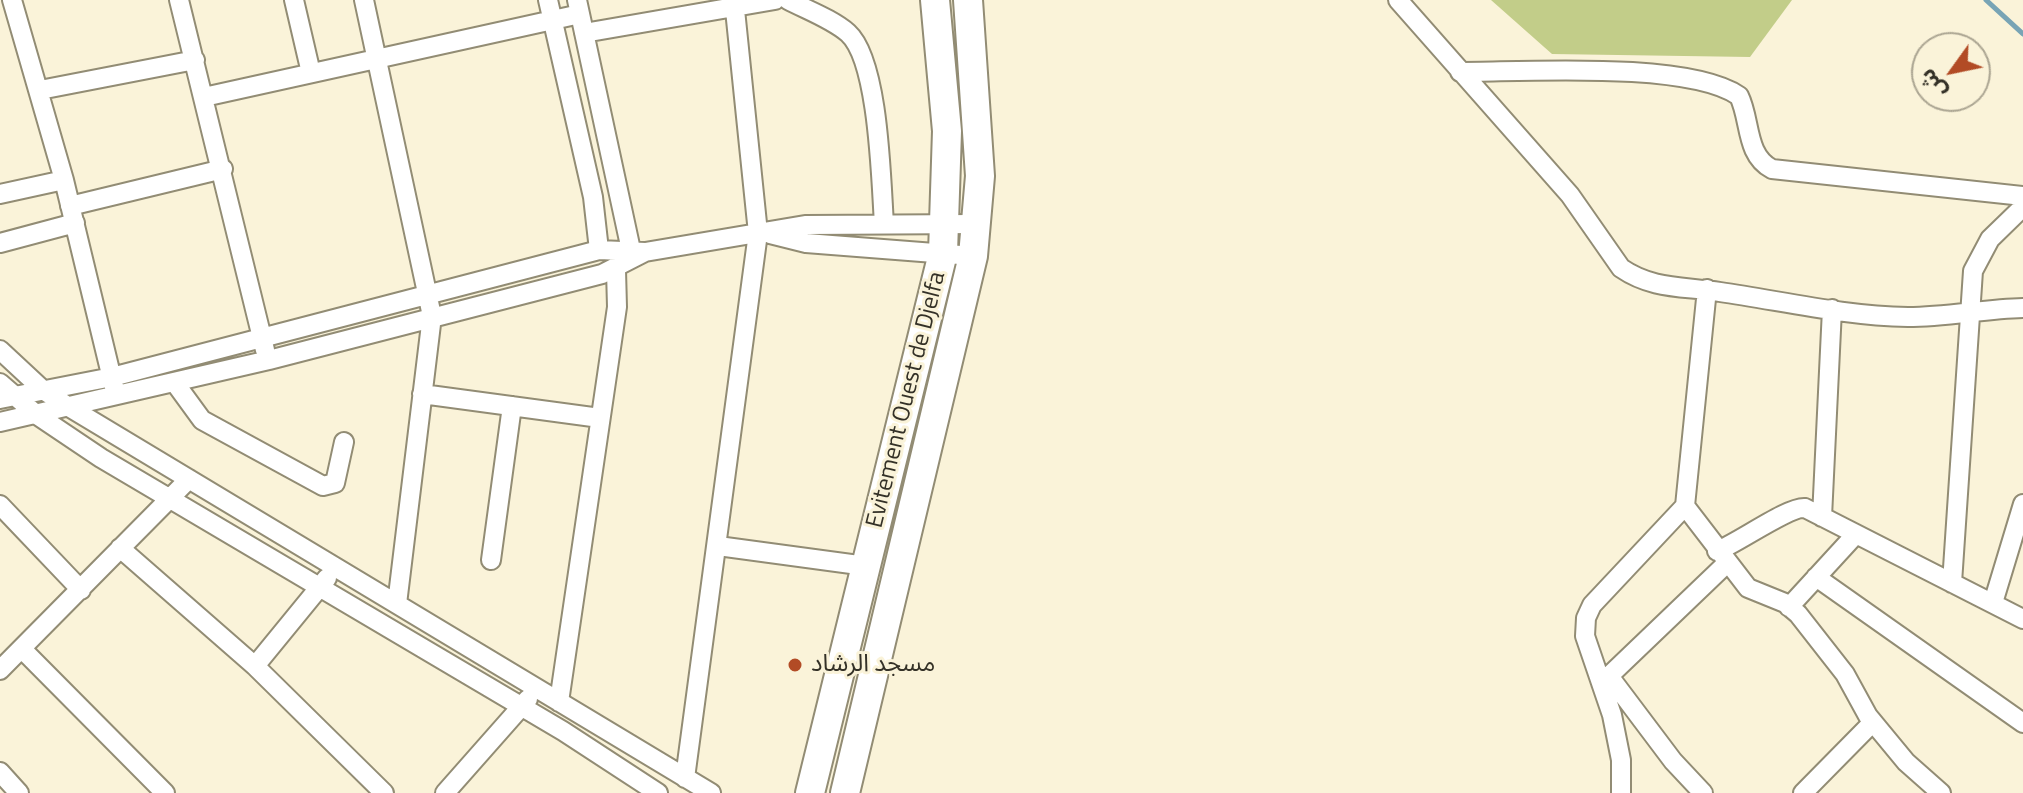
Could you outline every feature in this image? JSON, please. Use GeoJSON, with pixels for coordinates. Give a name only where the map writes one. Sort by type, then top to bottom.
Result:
{"type":"FeatureCollection","features":[{"type":"Feature","properties":{"kind":"highway","name":"Evitement Ouest de Djelfa"},"geometry":{"type":"LineString","coordinates":[[810,793],[943,253],[947,131],[935,0]]}},
{"type":"Feature","properties":{"kind":"highway"},"geometry":{"type":"LineString","coordinates":[[845,793],[973,256],[977,224],[978,106],[968,0]]}},
{"type":"Feature","properties":{"kind":"street"},"geometry":{"type":"LineString","coordinates":[[12,0],[73,214],[117,397]]}},
{"type":"Feature","properties":{"kind":"street"},"geometry":{"type":"LineString","coordinates":[[179,0],[269,360]]}},
{"type":"Feature","properties":{"kind":"street"},"geometry":{"type":"LineString","coordinates":[[294,0],[311,73]]}},
{"type":"Feature","properties":{"kind":"street"},"geometry":{"type":"LineString","coordinates":[[364,0],[430,294],[432,316],[397,604]]}},
{"type":"Feature","properties":{"kind":"street"},"geometry":{"type":"LineString","coordinates":[[548,0],[593,197],[599,250]]}},
{"type":"Feature","properties":{"kind":"street"},"geometry":{"type":"LineString","coordinates":[[584,33],[734,3],[775,0]]}},
{"type":"Feature","properties":{"kind":"street"},"geometry":{"type":"LineString","coordinates":[[788,0],[847,32],[858,46],[876,116],[884,224]]}},
{"type":"Feature","properties":{"kind":"street"},"geometry":{"type":"LineString","coordinates":[[1398,0],[1570,195],[1621,268],[1651,284],[1908,317],[2023,308]]}},
{"type":"Feature","properties":{"kind":"street"},"geometry":{"type":"LineString","coordinates":[[685,778],[763,233],[734,3]]}},
{"type":"Feature","properties":{"kind":"street"},"geometry":{"type":"LineString","coordinates":[[204,97],[552,20],[578,7],[638,251]]}},
{"type":"Feature","properties":{"kind":"street"},"geometry":{"type":"LineString","coordinates":[[40,90],[195,60]]}},
{"type":"Feature","properties":{"kind":"street"},"geometry":{"type":"LineString","coordinates":[[1460,72],[1623,71],[1713,84],[1739,96],[1753,150],[1763,164],[1772,169],[2023,196]]}},
{"type":"Feature","properties":{"kind":"street"},"geometry":{"type":"LineString","coordinates":[[0,243],[73,214],[223,169]]}},
{"type":"Feature","properties":{"kind":"street"},"geometry":{"type":"LineString","coordinates":[[0,194],[64,180]]}},
{"type":"Feature","properties":{"kind":"street"},"geometry":{"type":"LineString","coordinates":[[1952,583],[1973,271],[1981,253],[2023,207]]}},
{"type":"Feature","properties":{"kind":"street"},"geometry":{"type":"LineString","coordinates":[[4,393],[43,390],[112,377],[599,250],[638,251],[805,225],[977,224]]}},
{"type":"Feature","properties":{"kind":"street"},"geometry":{"type":"LineString","coordinates":[[763,233],[806,243],[973,256]]}},
{"type":"Feature","properties":{"kind":"street"},"geometry":{"type":"LineString","coordinates":[[0,422],[269,360],[616,270],[638,251]]}},
{"type":"Feature","properties":{"kind":"street"},"geometry":{"type":"LineString","coordinates":[[559,702],[617,307],[616,270]]}},
{"type":"Feature","properties":{"kind":"street"},"geometry":{"type":"LineString","coordinates":[[1622,792],[1617,736],[1605,679],[1585,636],[1586,618],[1592,605],[1685,506],[1707,289]]}},
{"type":"Feature","properties":{"kind":"street"},"geometry":{"type":"LineString","coordinates":[[1822,517],[1832,309]]}},
{"type":"Feature","properties":{"kind":"street"},"geometry":{"type":"LineString","coordinates":[[0,350],[43,390],[69,407],[711,793]]}},
{"type":"Feature","properties":{"kind":"street"},"geometry":{"type":"LineString","coordinates":[[175,383],[202,420],[323,486],[335,483],[344,442]]}},
{"type":"Feature","properties":{"kind":"street"},"geometry":{"type":"LineString","coordinates":[[4,393],[169,498],[522,706],[658,793]]}},
{"type":"Feature","properties":{"kind":"street"},"geometry":{"type":"LineString","coordinates":[[422,394],[600,418]]}},
{"type":"Feature","properties":{"kind":"street"},"geometry":{"type":"LineString","coordinates":[[491,560],[512,406]]}},
{"type":"Feature","properties":{"kind":"street"},"geometry":{"type":"LineString","coordinates":[[0,670],[189,479]]}},
{"type":"Feature","properties":{"kind":"street"},"geometry":{"type":"LineString","coordinates":[[1993,603],[2023,504]]}},
{"type":"Feature","properties":{"kind":"street"},"geometry":{"type":"LineString","coordinates":[[0,505],[81,590]]}},
{"type":"Feature","properties":{"kind":"street"},"geometry":{"type":"LineString","coordinates":[[1685,506],[1748,588],[1789,607],[1845,674],[1873,722],[1906,762],[1941,793]]}},
{"type":"Feature","properties":{"kind":"street"},"geometry":{"type":"LineString","coordinates":[[1605,679],[1722,558],[1797,507],[2023,619]]}},
{"type":"Feature","properties":{"kind":"street"},"geometry":{"type":"LineString","coordinates":[[1789,607],[1856,534]]}},
{"type":"Feature","properties":{"kind":"street"},"geometry":{"type":"LineString","coordinates":[[718,546],[866,566]]}},
{"type":"Feature","properties":{"kind":"street"},"geometry":{"type":"LineString","coordinates":[[120,548],[255,666],[384,793]]}},
{"type":"Feature","properties":{"kind":"street"},"geometry":{"type":"LineString","coordinates":[[255,666],[336,567]]}},
{"type":"Feature","properties":{"kind":"street"},"geometry":{"type":"LineString","coordinates":[[1816,577],[2023,723]]}},
{"type":"Feature","properties":{"kind":"street"},"geometry":{"type":"LineString","coordinates":[[22,649],[165,793]]}},
{"type":"Feature","properties":{"kind":"street"},"geometry":{"type":"LineString","coordinates":[[1605,679],[1703,793]]}},
{"type":"Feature","properties":{"kind":"street"},"geometry":{"type":"LineString","coordinates":[[445,793],[537,689]]}},
{"type":"Feature","properties":{"kind":"street"},"geometry":{"type":"LineString","coordinates":[[1803,793],[1873,722]]}},
{"type":"Feature","properties":{"kind":"street"},"geometry":{"type":"LineString","coordinates":[[0,772],[19,793]]}},
{"type":"Feature","properties":{"kind":"green space"},"geometry":{"type":"Polygon","coordinates":[[[1491,0],[1792,0],[1750,57],[1552,54],[1491,0]]]}},
{"type":"Feature","properties":{"kind":"waterway"},"geometry":{"type":"LineString","coordinates":[[1986,0],[2023,34]]}},
{"type":"Feature","properties":{"kind":"place","name":"مسجد الرشاد"},"geometry":{"type":"Point","coordinates":[795,665]}}]}
